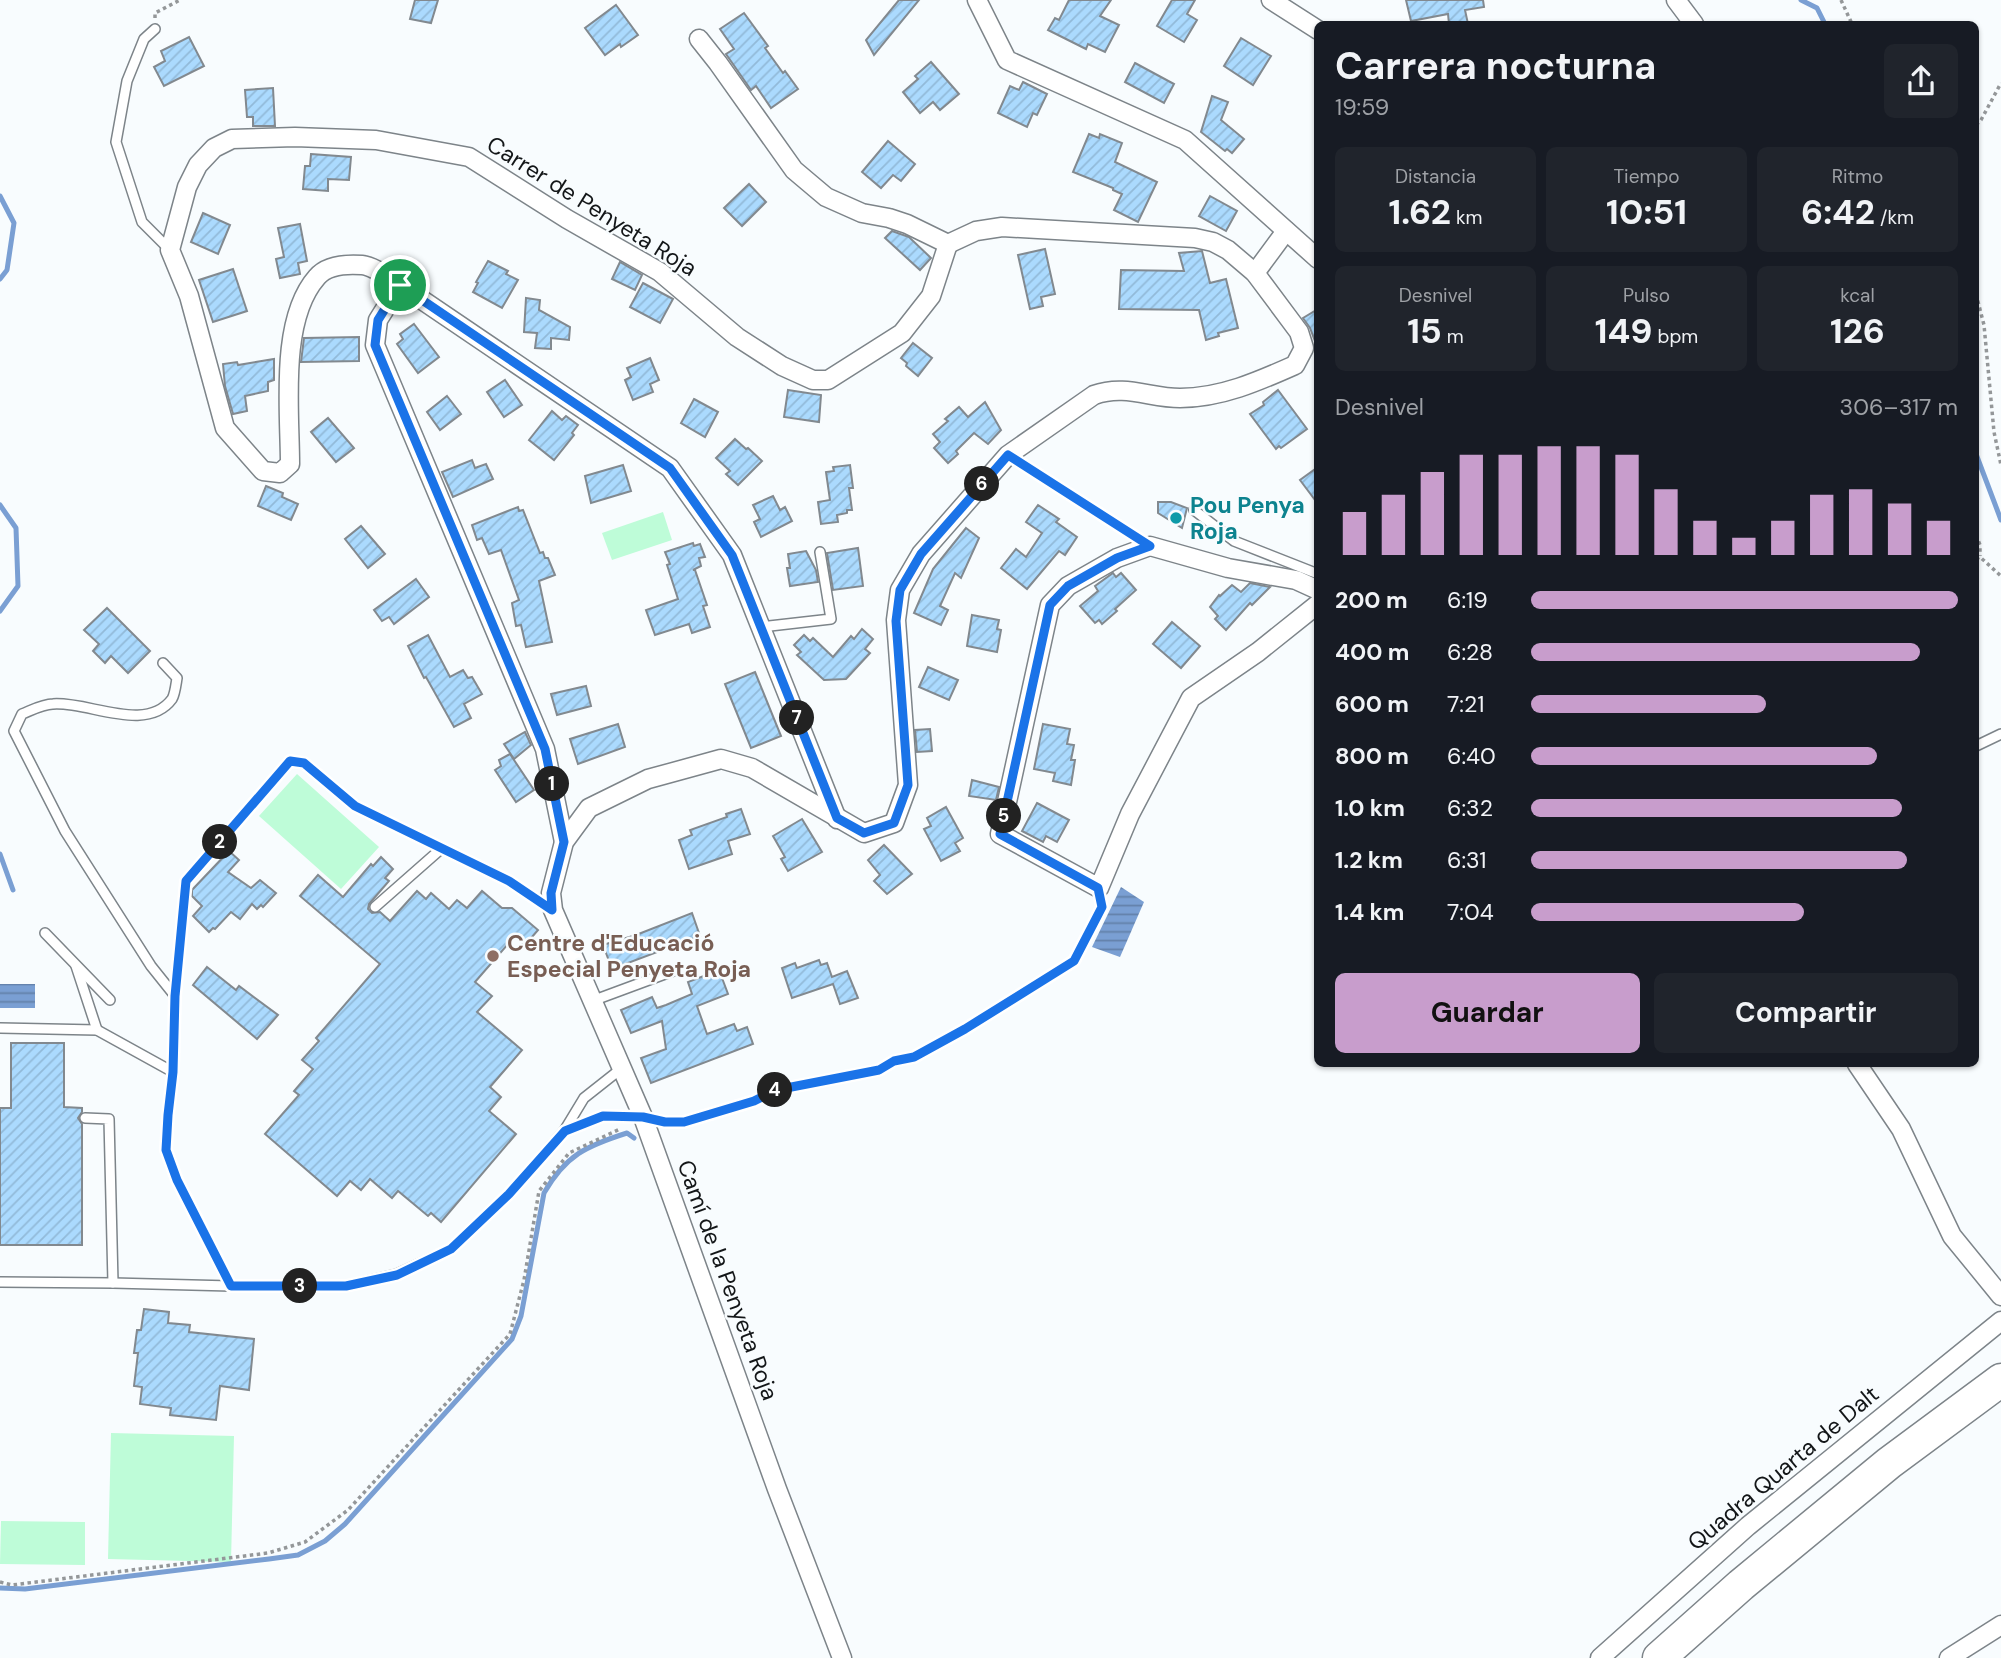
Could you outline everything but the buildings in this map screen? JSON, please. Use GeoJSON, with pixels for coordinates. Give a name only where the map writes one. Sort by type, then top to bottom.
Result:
{"type":"FeatureCollection","features":[{"type":"Feature","properties":{"kind":"highway"},"geometry":{"type":"LineString","coordinates":[[1659,1658],[1741,1585],[1879,1472],[2001,1380]]}},
{"type":"Feature","properties":{"kind":"street"},"geometry":{"type":"LineString","coordinates":[[976,0],[1007,60],[1185,140],[1314,256]]}},
{"type":"Feature","properties":{"kind":"street"},"geometry":{"type":"LineString","coordinates":[[1271,0],[1314,27]]}},
{"type":"Feature","properties":{"kind":"street"},"geometry":{"type":"LineString","coordinates":[[1676,0],[1693,21]]}},
{"type":"Feature","properties":{"kind":"street"},"geometry":{"type":"LineString","coordinates":[[564,842],[589,808],[648,779],[721,760],[752,768],[864,833],[894,823],[908,785],[896,621],[900,590],[921,554],[1008,455],[1082,402],[1107,391],[1177,398],[1201,397],[1251,384],[1295,365],[1304,348],[1299,332],[1255,273],[1228,250],[1213,242],[1195,238],[1002,227],[976,231],[948,244],[907,223],[862,213],[826,197],[794,170],[699,39]]}},
{"type":"Feature","properties":{"kind":"street","name":"Carrer de Penyeta Roja"},"geometry":{"type":"LineString","coordinates":[[170,250],[187,187],[198,165],[214,148],[232,139],[295,137],[376,140],[469,157],[567,219],[660,272],[737,337],[782,366],[813,380],[828,380],[902,333],[931,296],[948,244]]}},
{"type":"Feature","properties":{"kind":"street"},"geometry":{"type":"LineString","coordinates":[[1255,273],[1286,231]]}},
{"type":"Feature","properties":{"kind":"street"},"geometry":{"type":"LineString","coordinates":[[170,250],[189,296],[225,428],[263,471],[280,472],[290,464],[289,352],[299,307],[318,275],[335,266],[365,265],[400,285],[670,468],[732,555],[837,818]]}},
{"type":"Feature","properties":{"kind":"street"},"geometry":{"type":"LineString","coordinates":[[400,285],[378,320],[375,345],[545,749],[564,842]]}},
{"type":"Feature","properties":{"kind":"street"},"geometry":{"type":"LineString","coordinates":[[1314,588],[1296,580],[1228,568],[1150,546],[1117,558],[1068,586],[1050,605],[1000,834],[1098,888],[1130,814],[1191,698],[1258,652],[1314,607]]}},
{"type":"Feature","properties":{"kind":"street","name":"Camí de la Penyeta Roja"},"geometry":{"type":"LineString","coordinates":[[564,842],[551,893],[552,910],[643,1117],[777,1489],[842,1658]]}},
{"type":"Feature","properties":{"kind":"street"},"geometry":{"type":"LineString","coordinates":[[1859,1067],[1901,1129],[1952,1236],[2001,1296]]}},
{"type":"Feature","properties":{"kind":"street","name":"Quadra Quarta de Dalt"},"geometry":{"type":"LineString","coordinates":[[1600,1658],[1748,1526],[2001,1321]]}},
{"type":"Feature","properties":{"kind":"street"},"geometry":{"type":"LineString","coordinates":[[1950,1658],[2001,1625]]}},
{"type":"Feature","properties":{"kind":"lane"},"geometry":{"type":"LineString","coordinates":[[155,29],[144,38],[127,81],[116,142],[142,222],[170,250]]}},
{"type":"Feature","properties":{"kind":"lane"},"geometry":{"type":"LineString","coordinates":[[1194,510],[1234,541],[1314,572]]}},
{"type":"Feature","properties":{"kind":"lane"},"geometry":{"type":"LineString","coordinates":[[760,627],[831,619],[820,552]]}},
{"type":"Feature","properties":{"kind":"lane"},"geometry":{"type":"LineString","coordinates":[[163,663],[177,678],[173,698],[156,712],[130,716],[78,705],[51,704],[22,714],[14,732],[65,831],[151,965],[175,996]]}},
{"type":"Feature","properties":{"kind":"lane"},"geometry":{"type":"LineString","coordinates":[[1979,745],[2001,734]]}},
{"type":"Feature","properties":{"kind":"lane"},"geometry":{"type":"LineString","coordinates":[[231,1286],[177,1180],[166,1150],[173,1072],[175,996],[186,881],[290,761],[304,763],[355,806],[509,881],[552,910]]}},
{"type":"Feature","properties":{"kind":"lane"},"geometry":{"type":"LineString","coordinates":[[375,907],[442,848]]}},
{"type":"Feature","properties":{"kind":"lane"},"geometry":{"type":"LineString","coordinates":[[45,933],[110,1000]]}},
{"type":"Feature","properties":{"kind":"lane"},"geometry":{"type":"LineString","coordinates":[[76,965],[97,1030]]}},
{"type":"Feature","properties":{"kind":"lane"},"geometry":{"type":"LineString","coordinates":[[592,1001],[673,971]]}},
{"type":"Feature","properties":{"kind":"lane"},"geometry":{"type":"LineString","coordinates":[[0,1028],[97,1030],[173,1072]]}},
{"type":"Feature","properties":{"kind":"lane"},"geometry":{"type":"LineString","coordinates":[[0,1282],[346,1286],[397,1275],[451,1249],[509,1194],[565,1131],[584,1098],[622,1068]]}},
{"type":"Feature","properties":{"kind":"lane"},"geometry":{"type":"LineString","coordinates":[[565,1131],[603,1116],[643,1117]]}},
{"type":"Feature","properties":{"kind":"lane"},"geometry":{"type":"LineString","coordinates":[[85,1118],[109,1119],[113,1283]]}},
{"type":"Feature","properties":{"kind":"path"},"geometry":{"type":"LineString","coordinates":[[155,29],[155,13],[180,0]]}},
{"type":"Feature","properties":{"kind":"path"},"geometry":{"type":"LineString","coordinates":[[1841,0],[1851,21]]}},
{"type":"Feature","properties":{"kind":"path"},"geometry":{"type":"LineString","coordinates":[[1979,122],[2001,83]]}},
{"type":"Feature","properties":{"kind":"path"},"geometry":{"type":"LineString","coordinates":[[1979,306],[1984,326],[1994,432],[2001,465]]}},
{"type":"Feature","properties":{"kind":"path"},"geometry":{"type":"LineString","coordinates":[[1008,455],[1150,546]]}},
{"type":"Feature","properties":{"kind":"path"},"geometry":{"type":"LineString","coordinates":[[1979,559],[2001,576]]}},
{"type":"Feature","properties":{"kind":"path"},"geometry":{"type":"LineString","coordinates":[[0,1582],[12,1584],[268,1553],[305,1542],[348,1510],[510,1334],[524,1280],[539,1191],[569,1153],[643,1117],[665,1122],[684,1122],[754,1101],[776,1090],[879,1070],[894,1061],[914,1057],[965,1029],[1074,961],[1102,907],[1098,888]]}},
{"type":"Feature","properties":{"kind":"green space"},"geometry":{"type":"Polygon","coordinates":[[[663,512],[672,540],[612,560],[602,533],[663,512]]]}},
{"type":"Feature","properties":{"kind":"green space"},"geometry":{"type":"Polygon","coordinates":[[[297,774],[379,847],[341,889],[259,816],[297,774]]]}},
{"type":"Feature","properties":{"kind":"green space"},"geometry":{"type":"Polygon","coordinates":[[[111,1433],[234,1436],[231,1562],[108,1559],[111,1433]]]}},
{"type":"Feature","properties":{"kind":"green space"},"geometry":{"type":"Polygon","coordinates":[[[1,1521],[85,1522],[85,1565],[0,1564],[1,1521]]]}},
{"type":"Feature","properties":{"kind":"water"},"geometry":{"type":"Polygon","coordinates":[[[1121,887],[1144,902],[1120,957],[1092,947],[1121,887]]]}},
{"type":"Feature","properties":{"kind":"water"},"geometry":{"type":"Polygon","coordinates":[[[0,984],[35,984],[35,1008],[0,1008],[0,984]]]}},
{"type":"Feature","properties":{"kind":"waterway"},"geometry":{"type":"LineString","coordinates":[[1801,0],[1817,8],[1824,21]]}},
{"type":"Feature","properties":{"kind":"waterway"},"geometry":{"type":"LineString","coordinates":[[0,196],[14,223],[7,270],[0,279]]}},
{"type":"Feature","properties":{"kind":"waterway"},"geometry":{"type":"LineString","coordinates":[[1979,462],[2001,520]]}},
{"type":"Feature","properties":{"kind":"waterway"},"geometry":{"type":"LineString","coordinates":[[0,505],[16,528],[18,586],[0,611]]}},
{"type":"Feature","properties":{"kind":"waterway"},"geometry":{"type":"LineString","coordinates":[[0,854],[13,890]]}},
{"type":"Feature","properties":{"kind":"waterway"},"geometry":{"type":"LineString","coordinates":[[0,1588],[25,1589],[298,1555],[325,1541],[345,1524],[512,1339],[521,1316],[544,1193],[560,1169],[578,1154],[600,1143],[627,1133],[634,1138]]}},
{"type":"Feature","properties":{"kind":"place","name":"Pou Penya Roja"},"geometry":{"type":"Point","coordinates":[1176,518]}},
{"type":"Feature","properties":{"kind":"place","name":"Centre d'Educació Especial Penyeta Roja"},"geometry":{"type":"Point","coordinates":[493,956]}},
{"type":"Feature","properties":{"kind":"route"},"geometry":{"type":"LineString","coordinates":[[400,285],[670,468],[732,555],[837,818],[864,833],[894,823],[908,785],[896,621],[900,590],[921,554],[1008,455],[1150,546],[1117,558],[1068,586],[1050,605],[1000,834],[1098,888],[1102,907],[1074,961],[965,1029],[914,1057],[894,1061],[879,1070],[776,1090],[754,1101],[684,1122],[603,1116],[565,1131],[509,1194],[451,1249],[397,1275],[346,1286],[231,1286],[177,1180],[166,1150],[173,1072],[175,996],[186,881],[290,761],[304,763],[355,806],[509,881],[552,910],[551,893],[564,842],[545,749],[375,345],[378,320],[400,285]]}}]}
